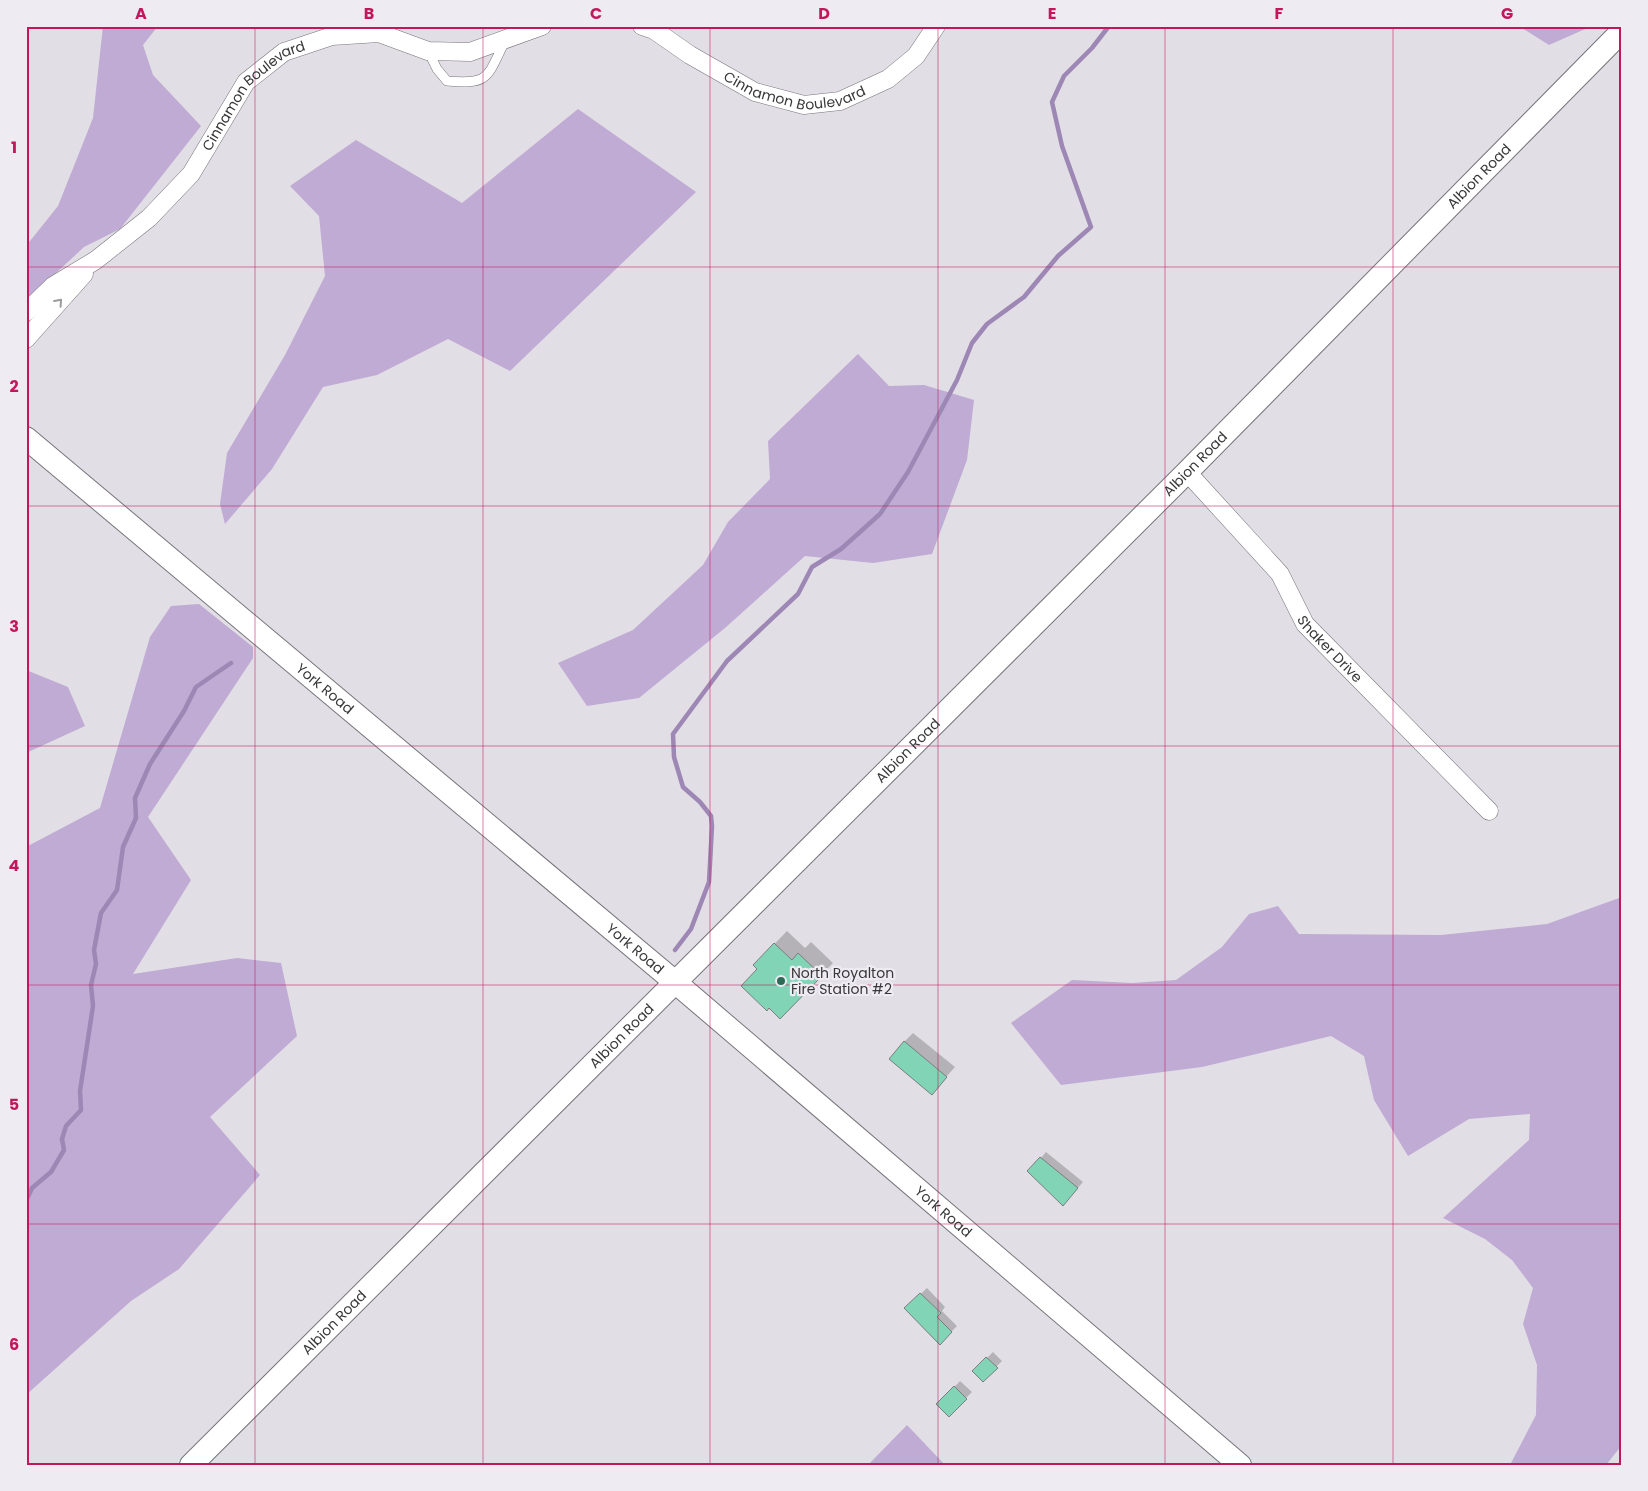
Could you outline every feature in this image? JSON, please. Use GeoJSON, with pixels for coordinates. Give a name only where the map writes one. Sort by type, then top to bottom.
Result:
{"type":"FeatureCollection","features":[{"type":"Feature","properties":{"kind":"street","name":"Cinnamon Boulevard"},"geometry":{"type":"LineString","coordinates":[[26,312],[53,286],[96,260],[149,218],[191,174],[246,82],[284,52],[332,36],[379,29],[428,51],[470,52],[505,41],[542,26]]}},
{"type":"Feature","properties":{"kind":"street","name":"Cinnamon Boulevard"},"geometry":{"type":"LineString","coordinates":[[642,26],[654,30],[690,55],[755,92],[804,105],[840,101],[888,79],[916,56],[936,26]]}},
{"type":"Feature","properties":{"kind":"street","name":"Albion Road"},"geometry":{"type":"LineString","coordinates":[[191,1465],[1187,472],[1622,31]]}},
{"type":"Feature","properties":{"kind":"street","name":"Cinnamon Boulevard"},"geometry":{"type":"LineString","coordinates":[[26,339],[96,260]]}},
{"type":"Feature","properties":{"kind":"street","name":"York Road"},"geometry":{"type":"LineString","coordinates":[[26,438],[675,982],[1240,1465]]}},
{"type":"Feature","properties":{"kind":"street","name":"Shaker Drive"},"geometry":{"type":"LineString","coordinates":[[1187,472],[1280,574],[1305,624],[1489,811]]}},
{"type":"Feature","properties":{"kind":"lane"},"geometry":{"type":"LineString","coordinates":[[428,51],[437,69],[447,81],[471,83],[482,79],[489,73],[505,41]]}},
{"type":"Feature","properties":{"kind":"shaded area"},"geometry":{"type":"Polygon","coordinates":[[[103,26],[158,26],[143,45],[153,75],[201,126],[120,229],[84,247],[26,301],[26,246],[58,206],[93,118],[103,26]]]}},
{"type":"Feature","properties":{"kind":"shaded area"},"geometry":{"type":"Polygon","coordinates":[[[1519,26],[1592,26],[1549,45],[1519,26]]]}},
{"type":"Feature","properties":{"kind":"shaded area"},"geometry":{"type":"Polygon","coordinates":[[[578,109],[696,192],[510,371],[448,339],[377,375],[323,387],[272,469],[225,524],[220,504],[227,453],[285,355],[325,276],[319,216],[290,186],[356,140],[462,203],[578,109]]]}},
{"type":"Feature","properties":{"kind":"shaded area"},"geometry":{"type":"Polygon","coordinates":[[[858,354],[889,386],[924,385],[974,400],[967,460],[932,554],[873,563],[805,556],[725,628],[639,698],[587,706],[558,663],[633,630],[703,565],[728,522],[770,479],[768,441],[858,354]]]}},
{"type":"Feature","properties":{"kind":"shaded area"},"geometry":{"type":"Polygon","coordinates":[[[199,604],[253,647],[253,658],[148,817],[191,880],[133,974],[237,958],[281,963],[297,1036],[210,1117],[260,1175],[179,1269],[131,1301],[26,1395],[26,847],[100,808],[150,637],[171,606],[199,604]]]}},
{"type":"Feature","properties":{"kind":"shaded area"},"geometry":{"type":"Polygon","coordinates":[[[26,670],[68,687],[85,726],[26,753],[26,670]]]}},
{"type":"Feature","properties":{"kind":"shaded area"},"geometry":{"type":"Polygon","coordinates":[[[1622,897],[1622,1445],[1606,1465],[1510,1465],[1536,1415],[1537,1365],[1523,1324],[1533,1288],[1512,1260],[1485,1239],[1443,1218],[1529,1140],[1530,1114],[1469,1119],[1408,1156],[1374,1100],[1364,1056],[1331,1036],[1202,1067],[1061,1085],[1011,1023],[1072,980],[1132,983],[1176,980],[1222,947],[1249,914],[1278,906],[1299,934],[1441,935],[1547,924],[1622,897]]]}},
{"type":"Feature","properties":{"kind":"shaded area"},"geometry":{"type":"Polygon","coordinates":[[[907,1425],[945,1465],[868,1465],[907,1425]]]}},
{"type":"Feature","properties":{"kind":"building","name":"North Royalton Fire Station #2"},"geometry":{"type":"Polygon","coordinates":[[[774,943],[792,960],[798,953],[822,976],[780,1019],[769,1008],[767,1011],[741,986],[757,969],[753,965],[774,943]]]}},
{"type":"Feature","properties":{"kind":"building"},"geometry":{"type":"Polygon","coordinates":[[[904,1041],[947,1077],[932,1095],[889,1059],[904,1041]]]}},
{"type":"Feature","properties":{"kind":"building"},"geometry":{"type":"Polygon","coordinates":[[[1040,1157],[1078,1188],[1063,1206],[1027,1171],[1040,1157]]]}},
{"type":"Feature","properties":{"kind":"building"},"geometry":{"type":"Polygon","coordinates":[[[920,1293],[941,1313],[937,1317],[952,1332],[940,1345],[904,1308],[920,1293]]]}},
{"type":"Feature","properties":{"kind":"building"},"geometry":{"type":"Polygon","coordinates":[[[986,1357],[998,1368],[983,1382],[972,1371],[986,1357]]]}},
{"type":"Feature","properties":{"kind":"building"},"geometry":{"type":"Polygon","coordinates":[[[954,1386],[967,1399],[949,1417],[936,1404],[954,1386]]]}},
{"type":"Feature","properties":{"kind":"waterway"},"geometry":{"type":"LineString","coordinates":[[675,950],[691,929],[709,882],[712,826],[711,816],[700,802],[683,787],[674,757],[673,734],[727,661],[798,594],[812,567],[841,549],[880,514],[908,472],[957,380],[972,343],[987,324],[1024,297],[1058,256],[1091,227],[1062,146],[1052,102],[1064,76],[1092,48],[1109,26]]}},
{"type":"Feature","properties":{"kind":"waterway"},"geometry":{"type":"LineString","coordinates":[[26,1201],[32,1188],[51,1172],[64,1150],[62,1139],[66,1126],[81,1110],[80,1091],[93,1006],[91,985],[96,964],[94,950],[101,913],[117,890],[123,847],[136,818],[135,798],[150,764],[184,711],[196,687],[231,663]]}},
{"type":"Feature","properties":{"kind":"place","name":"North Royalton Fire Station #2"},"geometry":{"type":"Point","coordinates":[781,981]}}]}
